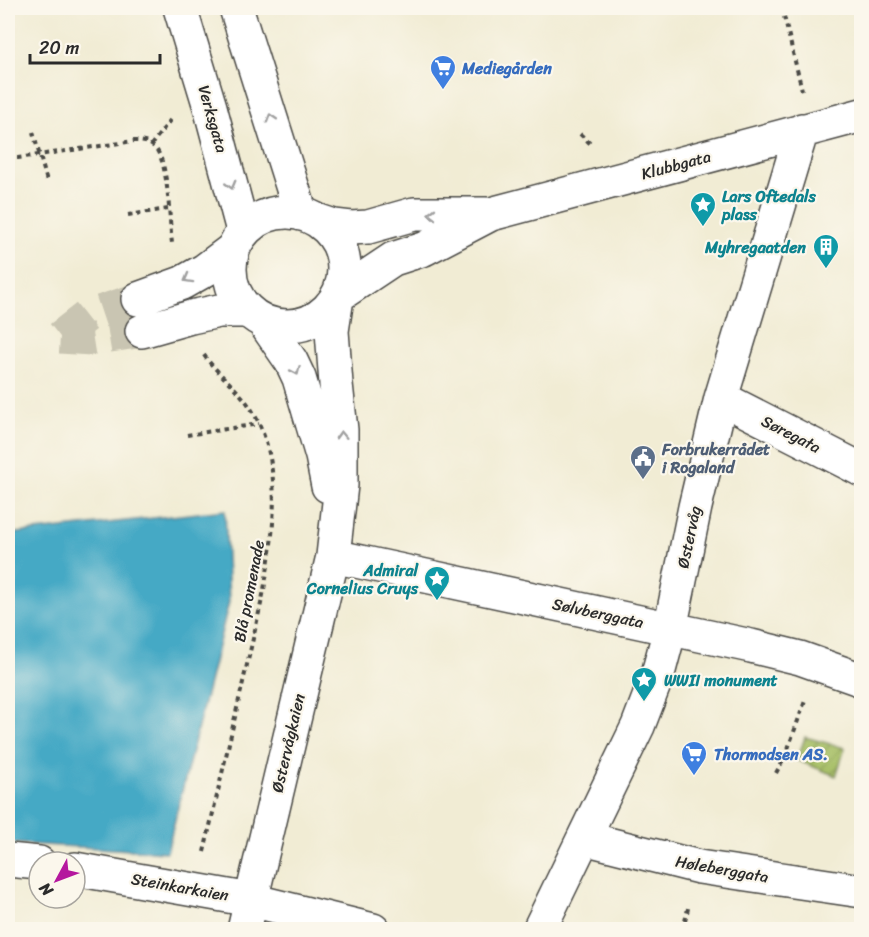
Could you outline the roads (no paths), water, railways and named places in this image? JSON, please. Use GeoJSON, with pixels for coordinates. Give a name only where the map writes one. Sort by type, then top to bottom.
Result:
{"type":"FeatureCollection","features":[{"type":"Feature","properties":{"kind":"street","name":"Verksgata"},"geometry":{"type":"LineString","coordinates":[[180,8],[210,107],[238,240]]}},
{"type":"Feature","properties":{"kind":"street"},"geometry":{"type":"LineString","coordinates":[[236,8],[310,217]]}},
{"type":"Feature","properties":{"kind":"street","name":"Klubbgata"},"geometry":{"type":"LineString","coordinates":[[339,295],[393,259],[424,249],[491,214],[861,115]]}},
{"type":"Feature","properties":{"kind":"street","name":"Østervåg"},"geometry":{"type":"LineString","coordinates":[[539,930],[638,726],[658,674],[721,398],[802,130]]}},
{"type":"Feature","properties":{"kind":"street"},"geometry":{"type":"LineString","coordinates":[[138,299],[182,283],[205,270],[255,221],[270,214],[285,212],[310,217],[333,235],[341,249],[344,265],[339,295],[326,312],[311,322],[296,327],[280,327],[256,317],[219,311],[142,331]]}},
{"type":"Feature","properties":{"kind":"street","name":"Klubbgata"},"geometry":{"type":"LineString","coordinates":[[310,217],[334,226],[351,228],[368,227],[414,214],[491,214]]}},
{"type":"Feature","properties":{"kind":"street"},"geometry":{"type":"LineString","coordinates":[[238,240],[229,265],[230,282],[236,298],[256,317]]}},
{"type":"Feature","properties":{"kind":"street","name":"Østervågkaien"},"geometry":{"type":"LineString","coordinates":[[248,915],[333,556],[341,485],[341,430],[332,331],[339,295]]}},
{"type":"Feature","properties":{"kind":"street","name":"Østervågkaien"},"geometry":{"type":"LineString","coordinates":[[256,317],[291,361],[299,378],[327,482],[332,521],[333,556]]}},
{"type":"Feature","properties":{"kind":"street","name":"Søregata"},"geometry":{"type":"LineString","coordinates":[[721,398],[861,470]]}},
{"type":"Feature","properties":{"kind":"street","name":"Sølvberggata"},"geometry":{"type":"LineString","coordinates":[[333,556],[751,646],[800,658],[861,680]]}},
{"type":"Feature","properties":{"kind":"street","name":"Høleberggata"},"geometry":{"type":"LineString","coordinates":[[584,838],[699,867],[861,891]]}},
{"type":"Feature","properties":{"kind":"street","name":"Steinkarkaien"},"geometry":{"type":"LineString","coordinates":[[87,872],[248,915],[285,908],[373,930]]}},
{"type":"Feature","properties":{"kind":"water"},"geometry":{"type":"Polygon","coordinates":[[[225,510],[229,602],[167,852],[8,843],[8,534],[225,510]]]}},
{"type":"Feature","properties":{"kind":"tunnel"},"geometry":{"type":"LineString","coordinates":[[60,337],[87,316],[138,299]]}},
{"type":"Feature","properties":{"kind":"tunnel"},"geometry":{"type":"LineString","coordinates":[[60,337],[92,339],[142,331]]}},
{"type":"Feature","properties":{"kind":"place","name":"Mediegården"},"geometry":{"type":"Point","coordinates":[443,91]}},
{"type":"Feature","properties":{"kind":"place","name":"Lars Oftedals plass"},"geometry":{"type":"Point","coordinates":[703,228]}},
{"type":"Feature","properties":{"kind":"place","name":"Myhregaatden"},"geometry":{"type":"Point","coordinates":[826,270]}},
{"type":"Feature","properties":{"kind":"place","name":"Forbrukerrådet i Rogaland"},"geometry":{"type":"Point","coordinates":[643,481]}},
{"type":"Feature","properties":{"kind":"place","name":"Admiral Cornelius Cruys"},"geometry":{"type":"Point","coordinates":[437,602]}},
{"type":"Feature","properties":{"kind":"place","name":"WWII monument"},"geometry":{"type":"Point","coordinates":[644,703]}},
{"type":"Feature","properties":{"kind":"place","name":"Thormodsen AS."},"geometry":{"type":"Point","coordinates":[694,777]}}]}
